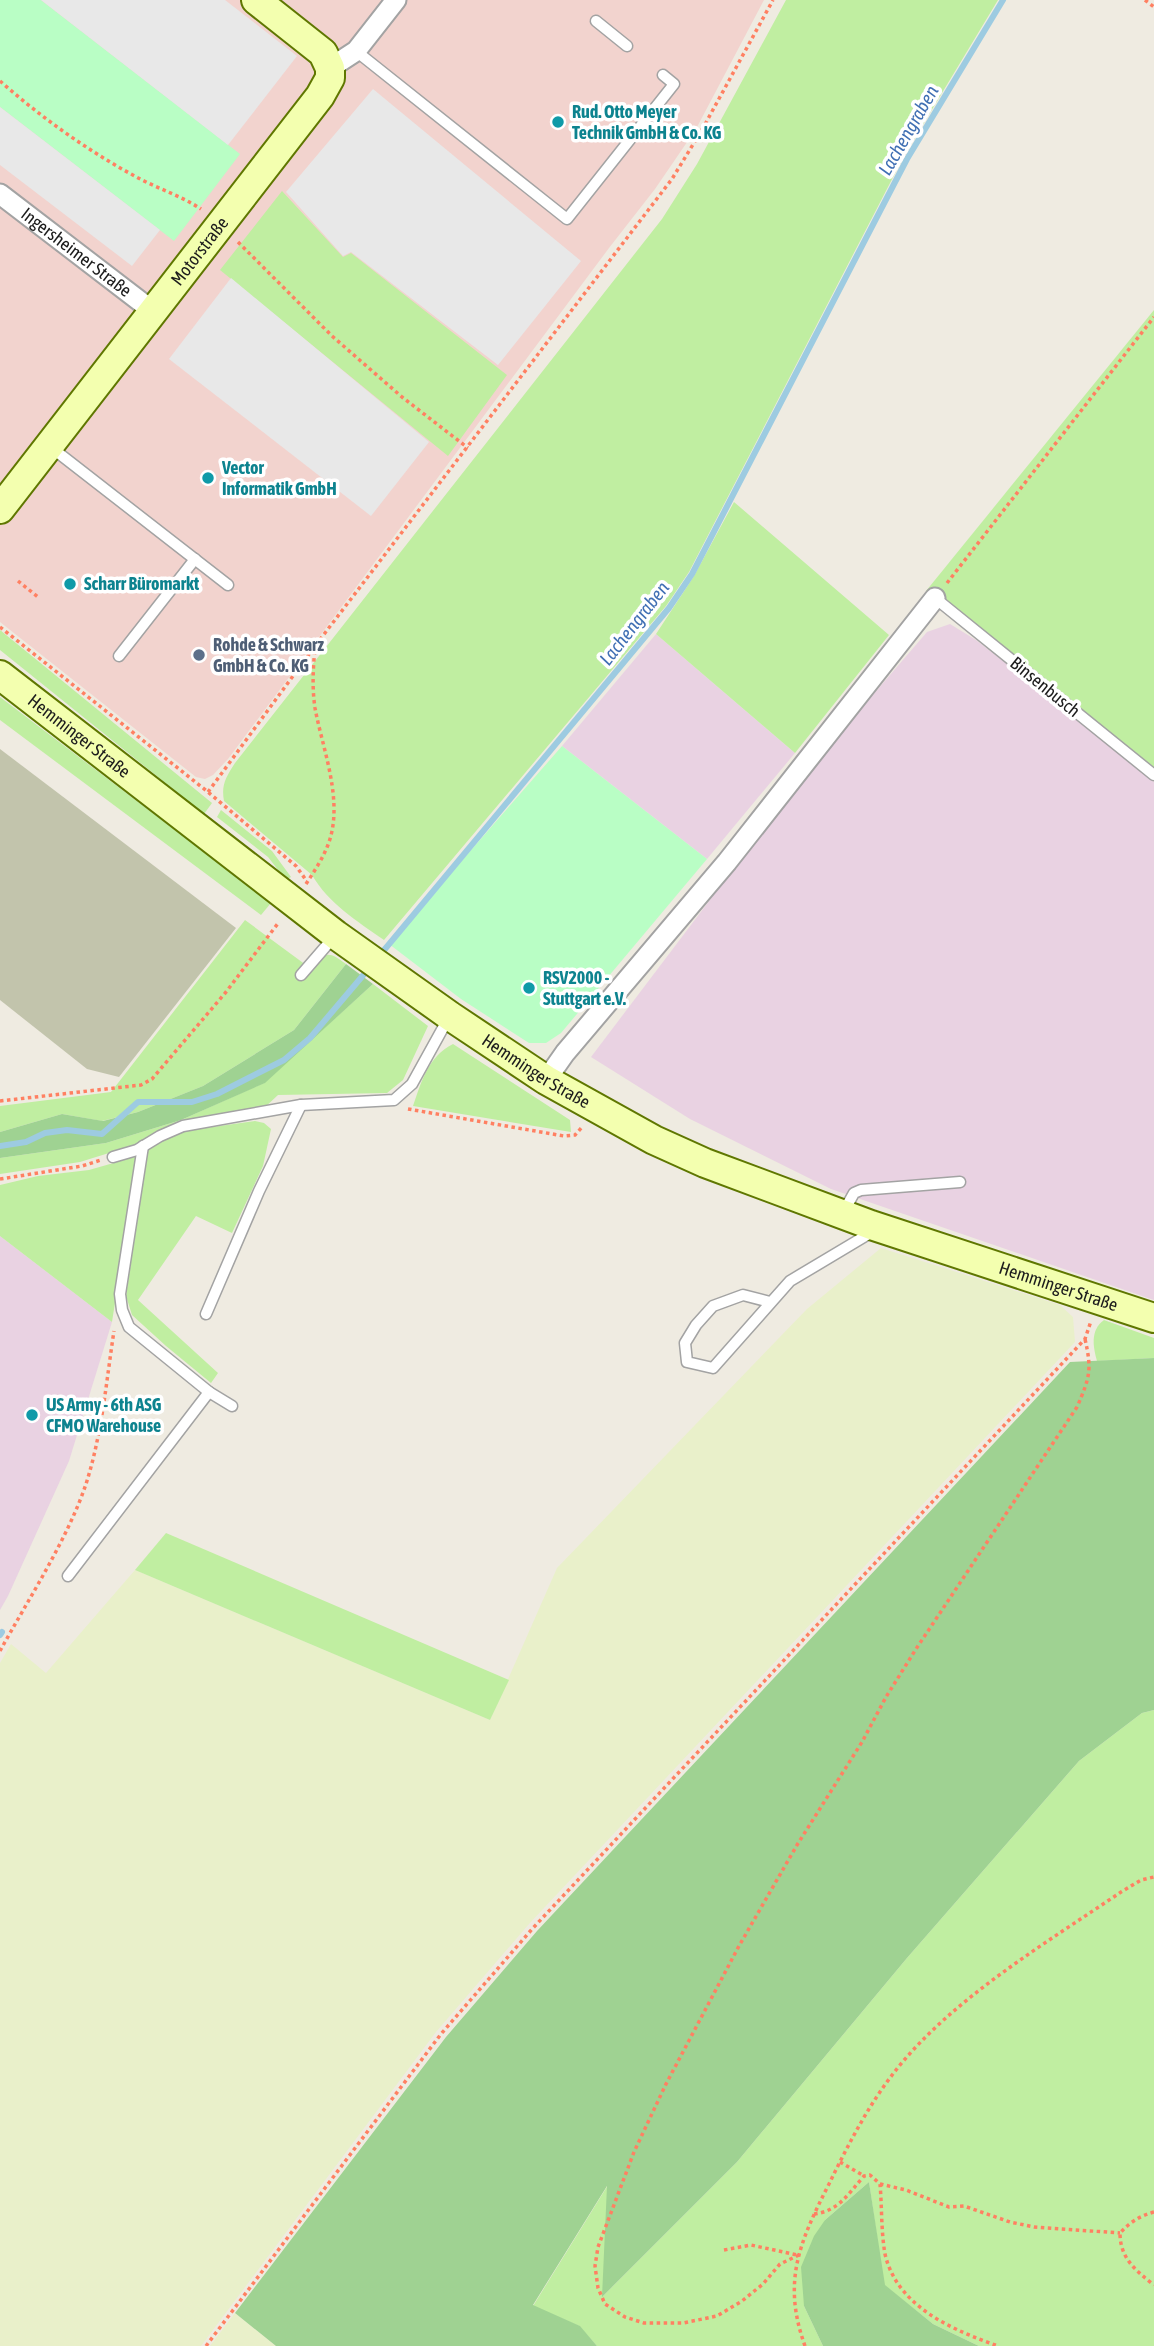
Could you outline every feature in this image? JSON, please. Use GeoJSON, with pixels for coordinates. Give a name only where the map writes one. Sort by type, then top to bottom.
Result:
{"type":"FeatureCollection","features":[{"type":"Feature","properties":{"kind":"main road"},"geometry":{"type":"LineString","coordinates":[[256,0],[324,53],[330,68]]}},
{"type":"Feature","properties":{"kind":"main road","name":"Motorstraße"},"geometry":{"type":"LineString","coordinates":[[0,509],[320,96],[330,78],[330,68]]}},
{"type":"Feature","properties":{"kind":"main road","name":"Hemminger Straße"},"geometry":{"type":"LineString","coordinates":[[0,676],[301,893],[344,940],[546,1080],[654,1140],[705,1163],[871,1225],[1154,1318]]}},
{"type":"Feature","properties":{"kind":"street"},"geometry":{"type":"LineString","coordinates":[[330,68],[356,51],[396,0]]}},
{"type":"Feature","properties":{"kind":"street","name":"Ingersheimer Straße"},"geometry":{"type":"LineString","coordinates":[[0,194],[154,312]]}},
{"type":"Feature","properties":{"kind":"street"},"geometry":{"type":"LineString","coordinates":[[546,1080],[565,1053],[727,862],[935,598]]}},
{"type":"Feature","properties":{"kind":"lane"},"geometry":{"type":"LineString","coordinates":[[596,21],[627,46]]}},
{"type":"Feature","properties":{"kind":"lane"},"geometry":{"type":"LineString","coordinates":[[356,51],[567,219],[674,84],[663,75]]}},
{"type":"Feature","properties":{"kind":"lane"},"geometry":{"type":"LineString","coordinates":[[49,446],[228,585]]}},
{"type":"Feature","properties":{"kind":"lane"},"geometry":{"type":"LineString","coordinates":[[119,656],[195,559]]}},
{"type":"Feature","properties":{"kind":"lane","name":"Binsenbusch"},"geometry":{"type":"LineString","coordinates":[[935,598],[1154,775]]}},
{"type":"Feature","properties":{"kind":"lane"},"geometry":{"type":"LineString","coordinates":[[302,975],[344,940]]}},
{"type":"Feature","properties":{"kind":"lane"},"geometry":{"type":"LineString","coordinates":[[113,1157],[183,1126],[301,1105],[394,1100],[412,1084],[450,1016]]}},
{"type":"Feature","properties":{"kind":"lane"},"geometry":{"type":"LineString","coordinates":[[206,1314],[259,1191],[301,1105]]}},
{"type":"Feature","properties":{"kind":"lane"},"geometry":{"type":"LineString","coordinates":[[143,1146],[120,1294],[122,1310],[129,1326],[209,1392],[232,1406]]}},
{"type":"Feature","properties":{"kind":"lane"},"geometry":{"type":"LineString","coordinates":[[842,1214],[854,1193],[861,1189],[960,1182]]}},
{"type":"Feature","properties":{"kind":"lane"},"geometry":{"type":"LineString","coordinates":[[770,1302],[743,1295],[713,1306],[685,1343],[687,1362],[713,1368],[739,1342],[790,1281],[867,1235],[871,1225]]}},
{"type":"Feature","properties":{"kind":"lane"},"geometry":{"type":"LineString","coordinates":[[68,1576],[209,1392]]}},
{"type":"Feature","properties":{"kind":"path"},"geometry":{"type":"LineString","coordinates":[[208,792],[315,646],[672,179],[704,128],[773,0]]}},
{"type":"Feature","properties":{"kind":"path"},"geometry":{"type":"LineString","coordinates":[[1145,0],[1154,7]]}},
{"type":"Feature","properties":{"kind":"path"},"geometry":{"type":"LineString","coordinates":[[0,81],[55,125],[143,180],[190,202],[220,226],[332,336],[402,397],[468,448]]}},
{"type":"Feature","properties":{"kind":"path"},"geometry":{"type":"LineString","coordinates":[[935,598],[1154,317]]}},
{"type":"Feature","properties":{"kind":"path"},"geometry":{"type":"LineString","coordinates":[[18,581],[38,597]]}},
{"type":"Feature","properties":{"kind":"path"},"geometry":{"type":"LineString","coordinates":[[0,626],[296,866],[301,893]]}},
{"type":"Feature","properties":{"kind":"path"},"geometry":{"type":"LineString","coordinates":[[0,1101],[141,1085],[152,1079],[226,992],[301,893],[328,846],[334,817],[331,785],[312,680],[315,646]]}},
{"type":"Feature","properties":{"kind":"path"},"geometry":{"type":"LineString","coordinates":[[394,1100],[409,1109],[564,1136],[575,1135],[586,1123]]}},
{"type":"Feature","properties":{"kind":"path"},"geometry":{"type":"LineString","coordinates":[[0,1179],[82,1166],[113,1157]]}},
{"type":"Feature","properties":{"kind":"path"},"geometry":{"type":"LineString","coordinates":[[0,1651],[64,1533],[85,1487],[102,1427],[120,1294]]}},
{"type":"Feature","properties":{"kind":"path"},"geometry":{"type":"LineString","coordinates":[[206,2346],[441,2034],[508,1957],[1085,1339],[1100,1300]]}},
{"type":"Feature","properties":{"kind":"path"},"geometry":{"type":"LineString","coordinates":[[799,2255],[780,2264],[763,2284],[718,2316],[683,2323],[644,2323],[625,2317],[605,2304],[598,2288],[595,2266],[598,2247],[634,2152],[666,2084],[739,1945],[916,1649],[1077,1407],[1091,1365],[1085,1339]]}},
{"type":"Feature","properties":{"kind":"path"},"geometry":{"type":"LineString","coordinates":[[805,2346],[795,2319],[792,2291],[799,2255],[814,2214],[840,2162],[864,2117],[896,2070],[932,2032],[968,2000],[1121,1892],[1141,1880],[1154,1877]]}},
{"type":"Feature","properties":{"kind":"path"},"geometry":{"type":"LineString","coordinates":[[840,2162],[864,2176],[870,2175],[880,2184],[906,2190],[949,2207],[964,2206],[1010,2222],[1034,2227],[1120,2233]]}},
{"type":"Feature","properties":{"kind":"path"},"geometry":{"type":"LineString","coordinates":[[814,2214],[827,2212],[841,2204],[864,2176]]}},
{"type":"Feature","properties":{"kind":"path"},"geometry":{"type":"LineString","coordinates":[[880,2184],[885,2252],[897,2283],[933,2317],[998,2346]]}},
{"type":"Feature","properties":{"kind":"path"},"geometry":{"type":"LineString","coordinates":[[1154,2212],[1128,2224],[1120,2233],[1124,2258],[1154,2285]]}},
{"type":"Feature","properties":{"kind":"path"},"geometry":{"type":"LineString","coordinates":[[724,2250],[751,2245],[799,2255]]}},
{"type":"Feature","properties":{"kind":"shaded area"},"geometry":{"type":"Polygon","coordinates":[[[0,0],[764,0],[696,129],[655,189],[228,759],[213,775],[205,779],[196,777],[0,622],[0,0]]]}},
{"type":"Feature","properties":{"kind":"shaded area"},"geometry":{"type":"Polygon","coordinates":[[[41,0],[225,0],[297,56],[228,145],[41,0]]]}},
{"type":"Feature","properties":{"kind":"shaded area"},"geometry":{"type":"Polygon","coordinates":[[[373,89],[581,261],[498,365],[351,252],[343,256],[286,192],[373,89]]]}},
{"type":"Feature","properties":{"kind":"shaded area"},"geometry":{"type":"Polygon","coordinates":[[[0,107],[160,230],[132,266],[0,165],[0,107]]]}},
{"type":"Feature","properties":{"kind":"shaded area"},"geometry":{"type":"Polygon","coordinates":[[[231,278],[429,442],[371,516],[169,359],[231,278]]]}},
{"type":"Feature","properties":{"kind":"shaded area"},"geometry":{"type":"Polygon","coordinates":[[[950,624],[976,640],[1082,722],[1154,782],[1154,1300],[831,1189],[690,1119],[591,1057],[809,769],[927,632],[950,624]]]}},
{"type":"Feature","properties":{"kind":"shaded area"},"geometry":{"type":"Polygon","coordinates":[[[656,634],[795,753],[707,859],[562,746],[656,634]]]}},
{"type":"Feature","properties":{"kind":"shaded area"},"geometry":{"type":"Polygon","coordinates":[[[0,749],[236,928],[119,1077],[87,1069],[0,1000],[0,749]]]}},
{"type":"Feature","properties":{"kind":"shaded area","name":"US Army - 6th ASG CFMO Warehouse"},"geometry":{"type":"Polygon","coordinates":[[[0,1236],[112,1322],[69,1461],[0,1610],[0,1236]]]}},
{"type":"Feature","properties":{"kind":"shaded area"},"geometry":{"type":"Polygon","coordinates":[[[881,1248],[1060,1305],[1073,1317],[1075,1342],[529,1924],[436,2032],[201,2346],[0,2346],[0,1663],[11,1644],[46,1673],[135,1570],[490,1720],[557,1568],[807,1309],[881,1248]]]}},
{"type":"Feature","properties":{"kind":"shaded area"},"geometry":{"type":"Polygon","coordinates":[[[235,2313],[276,2346],[210,2346],[235,2313]]]}},
{"type":"Feature","properties":{"kind":"green space"},"geometry":{"type":"Polygon","coordinates":[[[0,0],[41,0],[240,154],[174,241],[0,107],[0,0]]]}},
{"type":"Feature","properties":{"kind":"green space"},"geometry":{"type":"Polygon","coordinates":[[[786,0],[998,0],[904,156],[689,572],[666,606],[384,940],[344,911],[312,875],[224,801],[223,790],[227,777],[235,763],[662,219],[697,164],[786,0]]]}},
{"type":"Feature","properties":{"kind":"green space"},"geometry":{"type":"Polygon","coordinates":[[[282,191],[343,257],[351,253],[507,375],[448,456],[220,270],[282,191]]]}},
{"type":"Feature","properties":{"kind":"green space"},"geometry":{"type":"Polygon","coordinates":[[[1154,310],[1154,773],[926,591],[1154,310]]]}},
{"type":"Feature","properties":{"kind":"green space"},"geometry":{"type":"Polygon","coordinates":[[[734,502],[889,635],[795,753],[656,634],[694,576],[734,502]]]}},
{"type":"Feature","properties":{"kind":"green space"},"geometry":{"type":"Polygon","coordinates":[[[0,630],[212,803],[204,814],[0,650],[0,630]]]}},
{"type":"Feature","properties":{"kind":"green space"},"geometry":{"type":"Polygon","coordinates":[[[0,697],[271,903],[261,915],[0,720],[0,697]]]}},
{"type":"Feature","properties":{"kind":"green space"},"geometry":{"type":"Polygon","coordinates":[[[562,746],[707,859],[561,1033],[546,1043],[529,1043],[461,999],[389,944],[562,746]]]}},
{"type":"Feature","properties":{"kind":"green space"},"geometry":{"type":"Polygon","coordinates":[[[221,810],[272,851],[291,877],[286,880],[268,857],[217,817],[221,810]]]}},
{"type":"Feature","properties":{"kind":"green space"},"geometry":{"type":"Polygon","coordinates":[[[245,920],[310,968],[327,955],[335,956],[346,964],[294,1030],[203,1086],[138,1112],[102,1121],[62,1114],[0,1132],[0,1106],[111,1092],[245,920]]]}},
{"type":"Feature","properties":{"kind":"green space"},"geometry":{"type":"Polygon","coordinates":[[[346,964],[373,984],[265,1083],[181,1120],[106,1143],[0,1158],[0,1132],[62,1114],[103,1121],[138,1112],[203,1086],[294,1030],[346,964]]]}},
{"type":"Feature","properties":{"kind":"green space"},"geometry":{"type":"Polygon","coordinates":[[[373,984],[428,1026],[403,1080],[387,1093],[278,1095],[262,1110],[181,1120],[264,1083],[373,984]]]}},
{"type":"Feature","properties":{"kind":"green space"},"geometry":{"type":"Polygon","coordinates":[[[453,1044],[570,1120],[571,1132],[413,1106],[432,1062],[453,1044]]]}},
{"type":"Feature","properties":{"kind":"green space"},"geometry":{"type":"Polygon","coordinates":[[[181,1120],[138,1144],[80,1162],[0,1174],[0,1158],[106,1143],[181,1120]]]}},
{"type":"Feature","properties":{"kind":"green space"},"geometry":{"type":"Polygon","coordinates":[[[255,1121],[264,1123],[271,1129],[263,1166],[232,1233],[196,1216],[138,1300],[218,1373],[211,1383],[132,1315],[126,1296],[147,1148],[184,1131],[255,1121]]]}},
{"type":"Feature","properties":{"kind":"green space"},"geometry":{"type":"Polygon","coordinates":[[[138,1156],[112,1322],[0,1236],[0,1185],[38,1176],[89,1170],[138,1156]]]}},
{"type":"Feature","properties":{"kind":"green space"},"geometry":{"type":"Polygon","coordinates":[[[1104,1320],[1154,1338],[1154,1358],[1097,1361],[1095,1334],[1104,1320]]]}},
{"type":"Feature","properties":{"kind":"green space"},"geometry":{"type":"Polygon","coordinates":[[[1154,1358],[1154,1710],[1142,1713],[1079,1761],[907,1958],[737,2162],[602,2297],[607,2186],[533,2305],[580,2326],[597,2346],[276,2346],[235,2313],[446,2037],[537,1931],[1070,1362],[1154,1358]]]}},
{"type":"Feature","properties":{"kind":"green space"},"geometry":{"type":"Polygon","coordinates":[[[166,1533],[509,1680],[490,1720],[135,1570],[166,1533]]]}},
{"type":"Feature","properties":{"kind":"green space"},"geometry":{"type":"Polygon","coordinates":[[[1154,1710],[1154,2346],[979,2346],[933,2324],[884,2285],[869,2182],[825,2220],[804,2306],[823,2346],[597,2346],[579,2326],[533,2306],[608,2185],[603,2296],[737,2162],[907,1958],[1079,1761],[1142,1713],[1154,1710]]]}},
{"type":"Feature","properties":{"kind":"green space"},"geometry":{"type":"Polygon","coordinates":[[[869,2182],[885,2285],[933,2324],[979,2346],[823,2346],[804,2306],[801,2267],[814,2236],[825,2220],[869,2182]]]}},
{"type":"Feature","properties":{"kind":"waterway","name":"Lachengraben"},"geometry":{"type":"LineString","coordinates":[[380,955],[669,608],[692,574],[907,159],[1003,0]]}},
{"type":"Feature","properties":{"kind":"waterway","name":"Lachengraben"},"geometry":{"type":"LineString","coordinates":[[0,1146],[26,1142],[45,1133],[67,1130],[102,1134],[138,1102],[192,1102],[217,1094],[284,1060],[310,1038],[371,966]]}},
{"type":"Feature","properties":{"kind":"place","name":"Rud. Otto Meyer Technik GmbH & Co. KG"},"geometry":{"type":"Point","coordinates":[558,122]}},
{"type":"Feature","properties":{"kind":"place","name":"Vector Informatik GmbH"},"geometry":{"type":"Point","coordinates":[208,478]}},
{"type":"Feature","properties":{"kind":"place","name":"Scharr Büromarkt"},"geometry":{"type":"Point","coordinates":[70,584]}},
{"type":"Feature","properties":{"kind":"place","name":"Rohde & Schwarz GmbH & Co. KG"},"geometry":{"type":"Point","coordinates":[199,655]}},
{"type":"Feature","properties":{"kind":"place","name":"RSV2000 - Stuttgart e.V."},"geometry":{"type":"Point","coordinates":[529,988]}},
{"type":"Feature","properties":{"kind":"place","name":"US Army - 6th ASG CFMO Warehouse"},"geometry":{"type":"Point","coordinates":[32,1415]}}]}
